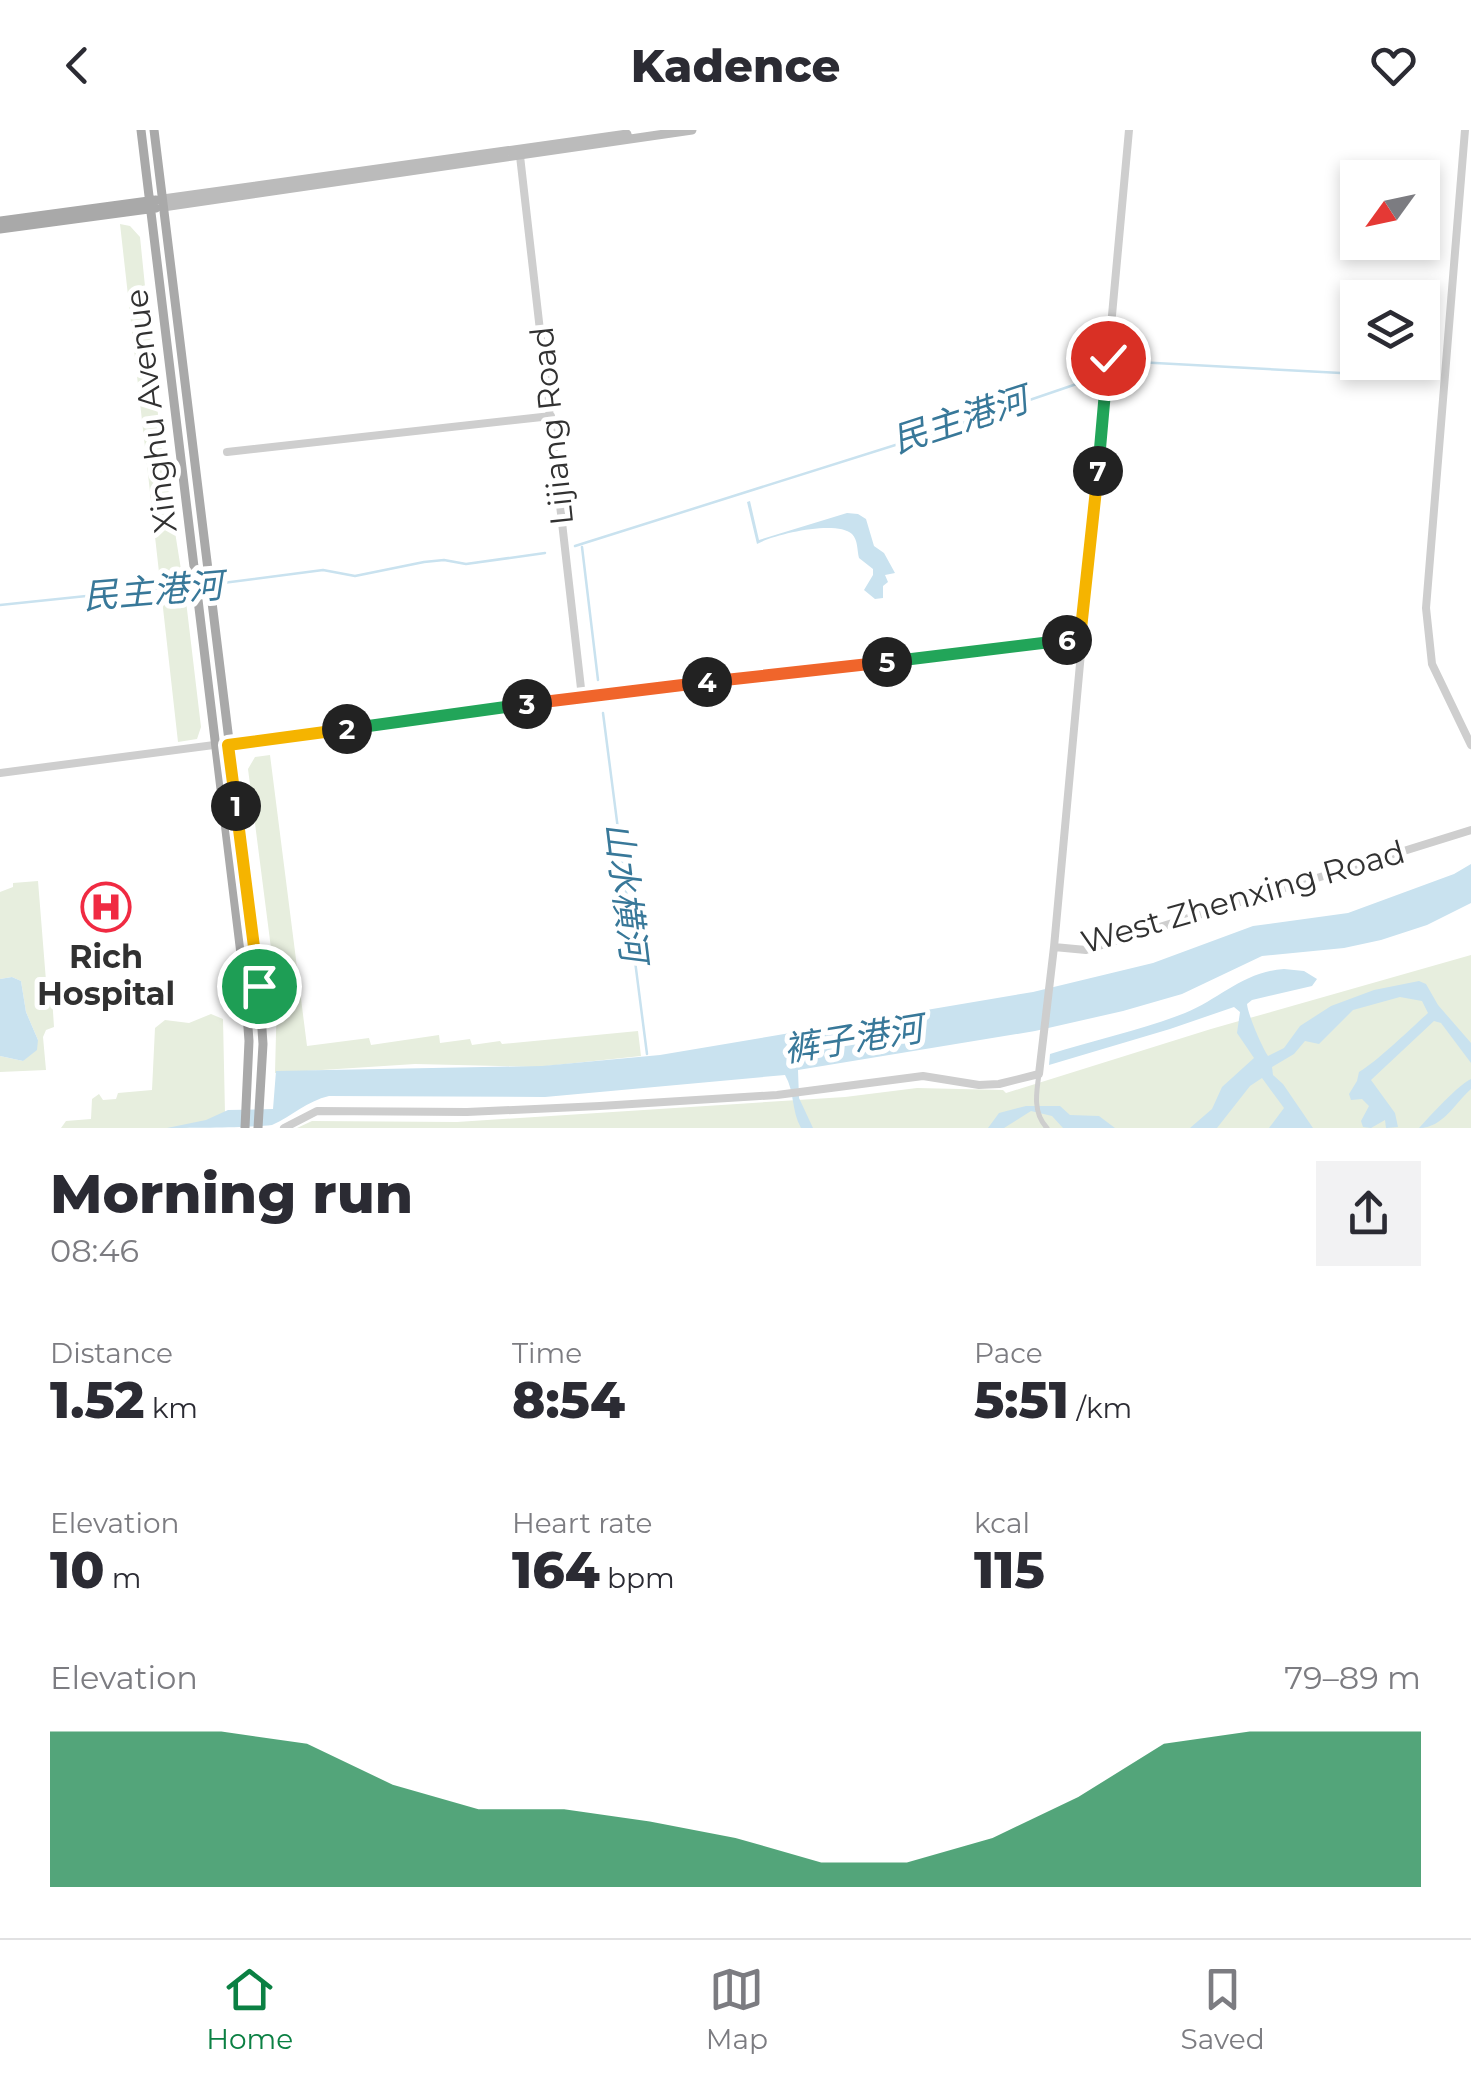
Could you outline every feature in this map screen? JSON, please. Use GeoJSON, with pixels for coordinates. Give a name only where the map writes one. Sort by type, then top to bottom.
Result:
{"type":"FeatureCollection","features":[{"type":"Feature","properties":{"kind":"main road","name":"Xinghu Avenue"},"geometry":{"type":"LineString","coordinates":[[142,130],[158,204],[259,986],[263,1044],[258,1128]]}},
{"type":"Feature","properties":{"kind":"main road","name":"Xinghu Avenue"},"geometry":{"type":"LineString","coordinates":[[154,130],[158,204],[244,986],[249,1041],[245,1128]]}},
{"type":"Feature","properties":{"kind":"main road"},"geometry":{"type":"LineString","coordinates":[[0,229],[655,130]]}},
{"type":"Feature","properties":{"kind":"main road"},"geometry":{"type":"LineString","coordinates":[[0,221],[520,156],[603,137],[692,130]]}},
{"type":"Feature","properties":{"kind":"street","name":"West Zhenxing Road"},"geometry":{"type":"LineString","coordinates":[[1129,130],[1054,947],[1086,950],[1471,830]]}},
{"type":"Feature","properties":{"kind":"street"},"geometry":{"type":"LineString","coordinates":[[1465,130],[1426,608],[1432,664],[1471,745]]}},
{"type":"Feature","properties":{"kind":"street","name":"Lijiang Road"},"geometry":{"type":"LineString","coordinates":[[520,156],[582,697]]}},
{"type":"Feature","properties":{"kind":"street"},"geometry":{"type":"LineString","coordinates":[[227,452],[551,416]]}},
{"type":"Feature","properties":{"kind":"street"},"geometry":{"type":"LineString","coordinates":[[0,774],[582,697],[1080,638]]}},
{"type":"Feature","properties":{"kind":"street"},"geometry":{"type":"LineString","coordinates":[[1047,1128],[1038,1118],[1037,1104],[1054,947]]}},
{"type":"Feature","properties":{"kind":"street"},"geometry":{"type":"LineString","coordinates":[[284,1128],[317,1111],[467,1112],[795,1093],[923,1076],[979,1085],[1039,1074]]}},
{"type":"Feature","properties":{"kind":"green space"},"geometry":{"type":"Polygon","coordinates":[[[120,224],[130,226],[140,237],[161,444],[201,727],[197,739],[178,742],[120,224]]]}},
{"type":"Feature","properties":{"kind":"green space"},"geometry":{"type":"Polygon","coordinates":[[[270,755],[307,1046],[369,1038],[371,1045],[439,1035],[440,1043],[470,1039],[472,1045],[500,1041],[502,1044],[638,1031],[641,1056],[537,1067],[415,1064],[275,1073],[277,995],[248,769],[255,757],[270,755]]]}},
{"type":"Feature","properties":{"kind":"green space"},"geometry":{"type":"Polygon","coordinates":[[[38,881],[54,1027],[46,1030],[43,1037],[46,1070],[0,1072],[0,1056],[23,1061],[38,1040],[26,1012],[21,981],[12,977],[0,979],[0,892],[13,887],[13,883],[38,881]]]}},
{"type":"Feature","properties":{"kind":"green space"},"geometry":{"type":"Polygon","coordinates":[[[1471,955],[1471,1128],[297,1128],[312,1121],[457,1122],[845,1097],[917,1088],[1006,1093],[1211,1029],[1471,955]]]}},
{"type":"Feature","properties":{"kind":"green space"},"geometry":{"type":"Polygon","coordinates":[[[211,1014],[223,1019],[225,1114],[187,1128],[61,1128],[66,1121],[91,1119],[92,1099],[99,1094],[103,1100],[116,1099],[118,1093],[152,1090],[155,1028],[165,1020],[189,1023],[211,1014]]]}},
{"type":"Feature","properties":{"kind":"water"},"geometry":{"type":"Polygon","coordinates":[[[750,501],[759,540],[847,513],[866,519],[874,546],[884,553],[895,573],[885,575],[888,582],[883,586],[883,598],[875,599],[864,590],[873,569],[859,558],[852,534],[820,528],[757,544],[747,502],[750,501]]]}},
{"type":"Feature","properties":{"kind":"water","name":"裤子港河"},"geometry":{"type":"Polygon","coordinates":[[[1471,864],[1471,903],[1427,925],[1381,940],[1262,956],[1182,994],[1035,1031],[798,1070],[799,1098],[813,1128],[801,1128],[785,1075],[545,1097],[329,1096],[272,1125],[167,1128],[206,1120],[228,1110],[273,1109],[276,1071],[542,1066],[660,1055],[1033,992],[1153,963],[1253,926],[1348,913],[1471,864]]]}},
{"type":"Feature","properties":{"kind":"water"},"geometry":{"type":"Polygon","coordinates":[[[1284,969],[1304,971],[1317,979],[1312,986],[1247,1004],[1268,1056],[1284,1048],[1300,1026],[1331,1006],[1374,990],[1419,981],[1426,984],[1438,1005],[1471,1043],[1471,1063],[1441,1023],[1434,1021],[1371,1080],[1395,1113],[1398,1127],[1386,1128],[1385,1120],[1371,1128],[1363,1127],[1361,1121],[1369,1106],[1362,1099],[1351,1100],[1349,1094],[1359,1072],[1428,1013],[1422,1001],[1400,997],[1353,1010],[1319,1044],[1305,1041],[1294,1054],[1272,1067],[1273,1075],[1313,1128],[1269,1128],[1284,1108],[1262,1078],[1250,1086],[1217,1128],[1190,1128],[1212,1109],[1222,1087],[1254,1058],[1237,1033],[1240,1012],[1234,1007],[1049,1065],[1050,1054],[1169,1019],[1256,975],[1284,969]]]}},
{"type":"Feature","properties":{"kind":"water"},"geometry":{"type":"Polygon","coordinates":[[[12,977],[21,981],[26,1012],[38,1040],[37,1050],[23,1061],[0,1056],[0,979],[12,977]]]}},
{"type":"Feature","properties":{"kind":"water"},"geometry":{"type":"Polygon","coordinates":[[[1471,1079],[1471,1089],[1448,1114],[1435,1124],[1419,1128],[1452,1094],[1471,1079]]]}},
{"type":"Feature","properties":{"kind":"water"},"geometry":{"type":"Polygon","coordinates":[[[1026,1106],[1060,1106],[1070,1115],[1099,1116],[1115,1128],[1063,1128],[1052,1116],[1031,1111],[1004,1128],[988,1128],[999,1113],[1026,1106]]]}},
{"type":"Feature","properties":{"kind":"waterway","name":"民主港河"},"geometry":{"type":"LineString","coordinates":[[1110,372],[1137,362],[1340,373]]}},
{"type":"Feature","properties":{"kind":"waterway","name":"民主港河"},"geometry":{"type":"LineString","coordinates":[[575,546],[1103,375]]}},
{"type":"Feature","properties":{"kind":"waterway","name":"山水横河"},"geometry":{"type":"LineString","coordinates":[[582,547],[598,680]]}},
{"type":"Feature","properties":{"kind":"waterway","name":"民主港河"},"geometry":{"type":"LineString","coordinates":[[215,584],[323,570],[355,576],[424,562],[466,564],[545,553]]}},
{"type":"Feature","properties":{"kind":"waterway","name":"民主港河"},"geometry":{"type":"LineString","coordinates":[[0,605],[192,585]]}},
{"type":"Feature","properties":{"kind":"waterway","name":"山水横河"},"geometry":{"type":"LineString","coordinates":[[603,713],[647,1054]]}},
{"type":"Feature","properties":{"kind":"place","name":"Rich Hospital"},"geometry":{"type":"Point","coordinates":[106,907]}},
{"type":"Feature","properties":{"kind":"route"},"geometry":{"type":"LineString","coordinates":[[259,986],[228,745],[582,697],[1080,638],[1108,358]]}}]}
